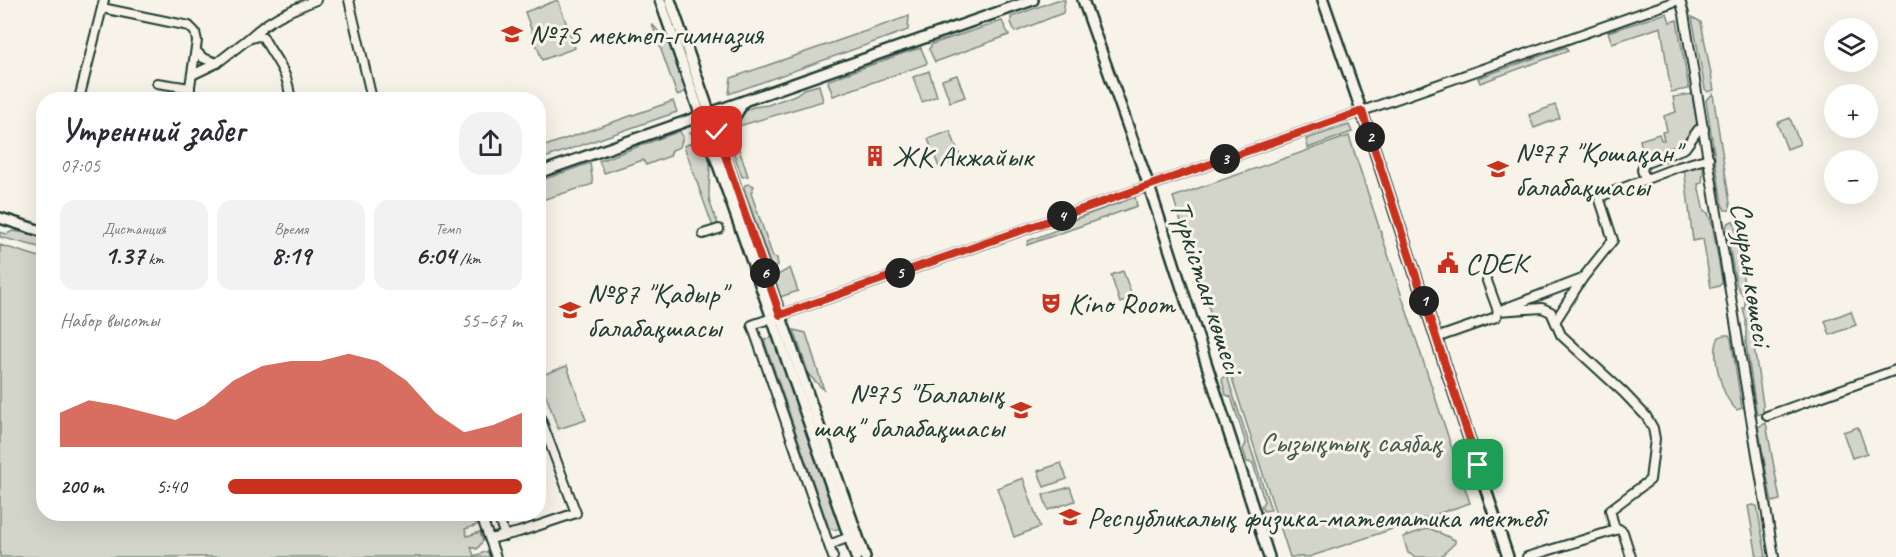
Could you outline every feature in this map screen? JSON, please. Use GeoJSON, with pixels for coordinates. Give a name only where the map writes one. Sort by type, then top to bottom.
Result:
{"type":"FeatureCollection","features":[{"type":"Feature","properties":{"kind":"main road"},"geometry":{"type":"LineString","coordinates":[[660,0],[705,114],[853,536],[865,557]]}},
{"type":"Feature","properties":{"kind":"main road"},"geometry":{"type":"LineString","coordinates":[[670,0],[705,114],[725,157],[776,316]]}},
{"type":"Feature","properties":{"kind":"main road"},"geometry":{"type":"LineString","coordinates":[[546,170],[1033,0]]}},
{"type":"Feature","properties":{"kind":"main road","name":"Түркістан көшесі"},"geometry":{"type":"LineString","coordinates":[[1083,0],[1149,186],[1269,557]]}},
{"type":"Feature","properties":{"kind":"main road"},"geometry":{"type":"LineString","coordinates":[[1323,0],[1362,111],[1508,557]]}},
{"type":"Feature","properties":{"kind":"main road"},"geometry":{"type":"LineString","coordinates":[[725,157],[727,130],[744,101]]}},
{"type":"Feature","properties":{"kind":"main road"},"geometry":{"type":"LineString","coordinates":[[0,218],[36,229]]}},
{"type":"Feature","properties":{"kind":"main road"},"geometry":{"type":"LineString","coordinates":[[853,536],[856,557]]}},
{"type":"Feature","properties":{"kind":"street"},"geometry":{"type":"LineString","coordinates":[[192,75],[217,63],[263,25],[316,0]]}},
{"type":"Feature","properties":{"kind":"street"},"geometry":{"type":"LineString","coordinates":[[349,0],[370,92]]}},
{"type":"Feature","properties":{"kind":"street"},"geometry":{"type":"LineString","coordinates":[[833,557],[752,325],[1679,0]]}},
{"type":"Feature","properties":{"kind":"street","name":"Сауран көшесі"},"geometry":{"type":"LineString","coordinates":[[1679,0],[1684,14],[1709,158],[1774,557]]}},
{"type":"Feature","properties":{"kind":"street"},"geometry":{"type":"LineString","coordinates":[[81,92],[103,4],[189,26],[195,32],[197,41],[189,92]]}},
{"type":"Feature","properties":{"kind":"street"},"geometry":{"type":"LineString","coordinates":[[248,39],[258,36],[263,38],[284,70],[290,92]]}},
{"type":"Feature","properties":{"kind":"street"},"geometry":{"type":"LineString","coordinates":[[196,51],[207,61],[217,63]]}},
{"type":"Feature","properties":{"kind":"street"},"geometry":{"type":"LineString","coordinates":[[157,83],[190,88]]}},
{"type":"Feature","properties":{"kind":"street"},"geometry":{"type":"LineString","coordinates":[[1645,180],[1642,170],[1644,164],[1685,148],[1698,130],[1704,129]]}},
{"type":"Feature","properties":{"kind":"street"},"geometry":{"type":"LineString","coordinates":[[1556,320],[1582,279],[1613,240],[1599,197],[1709,158]]}},
{"type":"Feature","properties":{"kind":"street"},"geometry":{"type":"LineString","coordinates":[[703,234],[719,229]]}},
{"type":"Feature","properties":{"kind":"street"},"geometry":{"type":"LineString","coordinates":[[1498,311],[1582,279]]}},
{"type":"Feature","properties":{"kind":"street"},"geometry":{"type":"LineString","coordinates":[[1436,338],[1496,317],[1498,311],[1487,281]]}},
{"type":"Feature","properties":{"kind":"street"},"geometry":{"type":"LineString","coordinates":[[1498,311],[1542,308],[1551,312],[1561,335],[1623,392],[1646,416],[1653,428],[1655,439],[1650,480],[1610,510],[1615,529]]}},
{"type":"Feature","properties":{"kind":"street"},"geometry":{"type":"LineString","coordinates":[[1767,416],[1896,370]]}},
{"type":"Feature","properties":{"kind":"street"},"geometry":{"type":"LineString","coordinates":[[490,540],[576,513],[546,434]]}},
{"type":"Feature","properties":{"kind":"street"},"geometry":{"type":"LineString","coordinates":[[483,521],[496,557]]}},
{"type":"Feature","properties":{"kind":"street"},"geometry":{"type":"LineString","coordinates":[[500,521],[505,536]]}},
{"type":"Feature","properties":{"kind":"street"},"geometry":{"type":"LineString","coordinates":[[1527,557],[1615,529],[1623,532],[1631,557]]}},
{"type":"Feature","properties":{"kind":"street"},"geometry":{"type":"LineString","coordinates":[[829,545],[853,536]]}},
{"type":"Feature","properties":{"kind":"green space"},"geometry":{"type":"Polygon","coordinates":[[[558,0],[575,48],[542,60],[525,12],[558,0]]]}},
{"type":"Feature","properties":{"kind":"green space"},"geometry":{"type":"Polygon","coordinates":[[[1057,0],[1065,0],[1063,13],[1015,32],[1011,17],[1057,0]]]}},
{"type":"Feature","properties":{"kind":"green space"},"geometry":{"type":"Polygon","coordinates":[[[1667,13],[1670,22],[1677,20],[1689,89],[1671,92],[1661,27],[1612,43],[1608,32],[1667,13]]]}},
{"type":"Feature","properties":{"kind":"green space"},"geometry":{"type":"Polygon","coordinates":[[[909,16],[908,30],[729,94],[731,78],[909,16]]]}},
{"type":"Feature","properties":{"kind":"green space"},"geometry":{"type":"Polygon","coordinates":[[[1692,17],[1701,22],[1714,90],[1708,92],[1705,89],[1692,17]]]}},
{"type":"Feature","properties":{"kind":"green space"},"geometry":{"type":"Polygon","coordinates":[[[1002,21],[1009,35],[935,62],[929,49],[932,44],[1002,21]]]}},
{"type":"Feature","properties":{"kind":"green space"},"geometry":{"type":"Polygon","coordinates":[[[652,24],[672,47],[687,91],[677,95],[652,24]]]}},
{"type":"Feature","properties":{"kind":"green space"},"geometry":{"type":"Polygon","coordinates":[[[1566,47],[1568,51],[1480,83],[1478,78],[1566,47]]]}},
{"type":"Feature","properties":{"kind":"green space"},"geometry":{"type":"Polygon","coordinates":[[[921,48],[926,64],[833,96],[829,80],[921,48]]]}},
{"type":"Feature","properties":{"kind":"green space"},"geometry":{"type":"Polygon","coordinates":[[[929,71],[937,96],[922,102],[913,77],[929,71]]]}},
{"type":"Feature","properties":{"kind":"green space"},"geometry":{"type":"Polygon","coordinates":[[[957,75],[965,97],[950,102],[942,80],[957,75]]]}},
{"type":"Feature","properties":{"kind":"green space"},"geometry":{"type":"Polygon","coordinates":[[[819,85],[823,101],[732,128],[747,110],[753,107],[768,105],[819,85]]]}},
{"type":"Feature","properties":{"kind":"green space"},"geometry":{"type":"Polygon","coordinates":[[[1692,94],[1697,123],[1683,145],[1645,161],[1640,140],[1659,134],[1661,140],[1664,140],[1662,132],[1667,131],[1664,116],[1676,112],[1673,97],[1692,94]]]}},
{"type":"Feature","properties":{"kind":"green space"},"geometry":{"type":"Polygon","coordinates":[[[1713,94],[1731,210],[1725,210],[1722,204],[1706,100],[1713,94]]]}},
{"type":"Feature","properties":{"kind":"green space"},"geometry":{"type":"Polygon","coordinates":[[[673,101],[677,112],[546,158],[546,146],[673,101]]]}},
{"type":"Feature","properties":{"kind":"green space"},"geometry":{"type":"Polygon","coordinates":[[[1555,105],[1560,118],[1534,128],[1529,115],[1555,105]]]}},
{"type":"Feature","properties":{"kind":"green space"},"geometry":{"type":"Polygon","coordinates":[[[1790,118],[1800,144],[1787,149],[1777,123],[1790,118]]]}},
{"type":"Feature","properties":{"kind":"green space"},"geometry":{"type":"Polygon","coordinates":[[[1349,125],[1352,132],[1308,148],[1306,139],[1349,125]]]}},
{"type":"Feature","properties":{"kind":"green space"},"geometry":{"type":"Polygon","coordinates":[[[732,128],[748,176],[742,177],[728,137],[732,128]]]}},
{"type":"Feature","properties":{"kind":"green space"},"geometry":{"type":"Polygon","coordinates":[[[680,131],[683,137],[680,147],[672,150],[670,156],[646,165],[643,160],[604,173],[599,161],[680,131]]]}},
{"type":"Feature","properties":{"kind":"green space"},"geometry":{"type":"Polygon","coordinates":[[[950,131],[961,158],[939,167],[928,139],[950,131]]]}},
{"type":"Feature","properties":{"kind":"green space"},"geometry":{"type":"Polygon","coordinates":[[[695,132],[702,137],[709,152],[709,197],[718,224],[713,227],[684,146],[694,142],[690,133],[695,132]]]}},
{"type":"Feature","properties":{"kind":"green space","name":"Сызықтық саябақ"},"geometry":{"type":"Polygon","coordinates":[[[1349,136],[1470,503],[1309,557],[1290,557],[1173,197],[1349,136]]]}},
{"type":"Feature","properties":{"kind":"green space"},"geometry":{"type":"Polygon","coordinates":[[[1704,162],[1702,183],[1698,184],[1704,212],[1708,213],[1712,224],[1722,280],[1719,286],[1711,288],[1703,239],[1693,241],[1684,167],[1704,162]]]}},
{"type":"Feature","properties":{"kind":"green space"},"geometry":{"type":"Polygon","coordinates":[[[590,163],[593,184],[546,199],[546,179],[590,163]]]}},
{"type":"Feature","properties":{"kind":"green space"},"geometry":{"type":"Polygon","coordinates":[[[745,185],[754,186],[751,193],[773,257],[777,258],[776,267],[771,266],[744,188],[745,185]]]}},
{"type":"Feature","properties":{"kind":"green space"},"geometry":{"type":"Polygon","coordinates":[[[1135,197],[1137,206],[1027,245],[1028,241],[1064,227],[1065,223],[1135,197]]]}},
{"type":"Feature","properties":{"kind":"green space"},"geometry":{"type":"Polygon","coordinates":[[[1734,221],[1763,404],[1763,413],[1757,415],[1746,343],[1746,320],[1743,308],[1745,308],[1745,300],[1736,284],[1726,229],[1727,224],[1734,221]]]}},
{"type":"Feature","properties":{"kind":"green space"},"geometry":{"type":"Polygon","coordinates":[[[13,231],[36,236],[36,246],[0,237],[0,232],[7,234],[13,231]]]}},
{"type":"Feature","properties":{"kind":"green space"},"geometry":{"type":"Polygon","coordinates":[[[0,245],[36,256],[36,521],[476,521],[477,525],[465,529],[467,536],[480,532],[483,541],[477,549],[471,547],[474,556],[488,551],[489,557],[0,557],[0,245]]]}},
{"type":"Feature","properties":{"kind":"green space"},"geometry":{"type":"Polygon","coordinates":[[[790,268],[798,291],[780,297],[776,276],[790,268]]]}},
{"type":"Feature","properties":{"kind":"green space"},"geometry":{"type":"Polygon","coordinates":[[[1123,271],[1133,298],[1120,303],[1111,275],[1123,271]]]}},
{"type":"Feature","properties":{"kind":"green space"},"geometry":{"type":"Polygon","coordinates":[[[1851,311],[1856,325],[1830,335],[1825,321],[1851,311]]]}},
{"type":"Feature","properties":{"kind":"green space"},"geometry":{"type":"Polygon","coordinates":[[[794,330],[806,333],[824,390],[809,375],[794,330]]]}},
{"type":"Feature","properties":{"kind":"green space"},"geometry":{"type":"Polygon","coordinates":[[[1729,335],[1731,339],[1742,408],[1737,410],[1722,386],[1717,364],[1717,345],[1719,337],[1729,335]]]}},
{"type":"Feature","properties":{"kind":"green space"},"geometry":{"type":"Polygon","coordinates":[[[773,337],[840,528],[834,530],[829,528],[764,340],[773,337]]]}},
{"type":"Feature","properties":{"kind":"green space"},"geometry":{"type":"Polygon","coordinates":[[[567,366],[586,420],[558,429],[546,396],[546,374],[567,366]]]}},
{"type":"Feature","properties":{"kind":"green space"},"geometry":{"type":"Polygon","coordinates":[[[1226,373],[1271,510],[1264,511],[1261,507],[1264,501],[1253,463],[1247,462],[1243,449],[1246,444],[1231,397],[1226,395],[1222,380],[1226,373]]]}},
{"type":"Feature","properties":{"kind":"green space"},"geometry":{"type":"Polygon","coordinates":[[[1766,423],[1780,500],[1772,502],[1758,427],[1766,423]]]}},
{"type":"Feature","properties":{"kind":"green space"},"geometry":{"type":"Polygon","coordinates":[[[1858,427],[1867,453],[1852,458],[1843,432],[1858,427]]]}},
{"type":"Feature","properties":{"kind":"green space"},"geometry":{"type":"Polygon","coordinates":[[[1061,463],[1067,479],[1044,487],[1038,471],[1061,463]]]}},
{"type":"Feature","properties":{"kind":"green space"},"geometry":{"type":"Polygon","coordinates":[[[1023,478],[1040,527],[1014,537],[997,488],[1023,478]]]}},
{"type":"Feature","properties":{"kind":"green space"},"geometry":{"type":"Polygon","coordinates":[[[1070,487],[1075,501],[1048,510],[1043,495],[1070,487]]]}},
{"type":"Feature","properties":{"kind":"green space"},"geometry":{"type":"Polygon","coordinates":[[[1748,506],[1757,506],[1766,557],[1757,557],[1748,506]]]}},
{"type":"Feature","properties":{"kind":"green space"},"geometry":{"type":"Polygon","coordinates":[[[1429,528],[1455,540],[1455,543],[1440,557],[1416,557],[1408,553],[1403,537],[1429,528]]]}},
{"type":"Feature","properties":{"kind":"place","name":"№75 мектеп-гимназия"},"geometry":{"type":"Point","coordinates":[512,34]}},
{"type":"Feature","properties":{"kind":"place","name":"ЖК Акжайык"},"geometry":{"type":"Point","coordinates":[875,156]}},
{"type":"Feature","properties":{"kind":"place","name":"№77 \"Қошақан\" балабақшасы"},"geometry":{"type":"Point","coordinates":[1498,169]}},
{"type":"Feature","properties":{"kind":"place","name":"CDEK"},"geometry":{"type":"Point","coordinates":[1448,263]}},
{"type":"Feature","properties":{"kind":"place","name":"Kino Room"},"geometry":{"type":"Point","coordinates":[1051,303]}},
{"type":"Feature","properties":{"kind":"place","name":"№87 \"Қадыр\" балабақшасы"},"geometry":{"type":"Point","coordinates":[570,310]}},
{"type":"Feature","properties":{"kind":"place","name":"№75 \"Балалық шақ\" балабақшасы"},"geometry":{"type":"Point","coordinates":[1021,410]}},
{"type":"Feature","properties":{"kind":"place","name":"Республикалық физика-математика мектебі"},"geometry":{"type":"Point","coordinates":[1070,517]}},
{"type":"Feature","properties":{"kind":"route"},"geometry":{"type":"LineString","coordinates":[[717,132],[780,315],[1362,111],[1478,465]]}}]}
